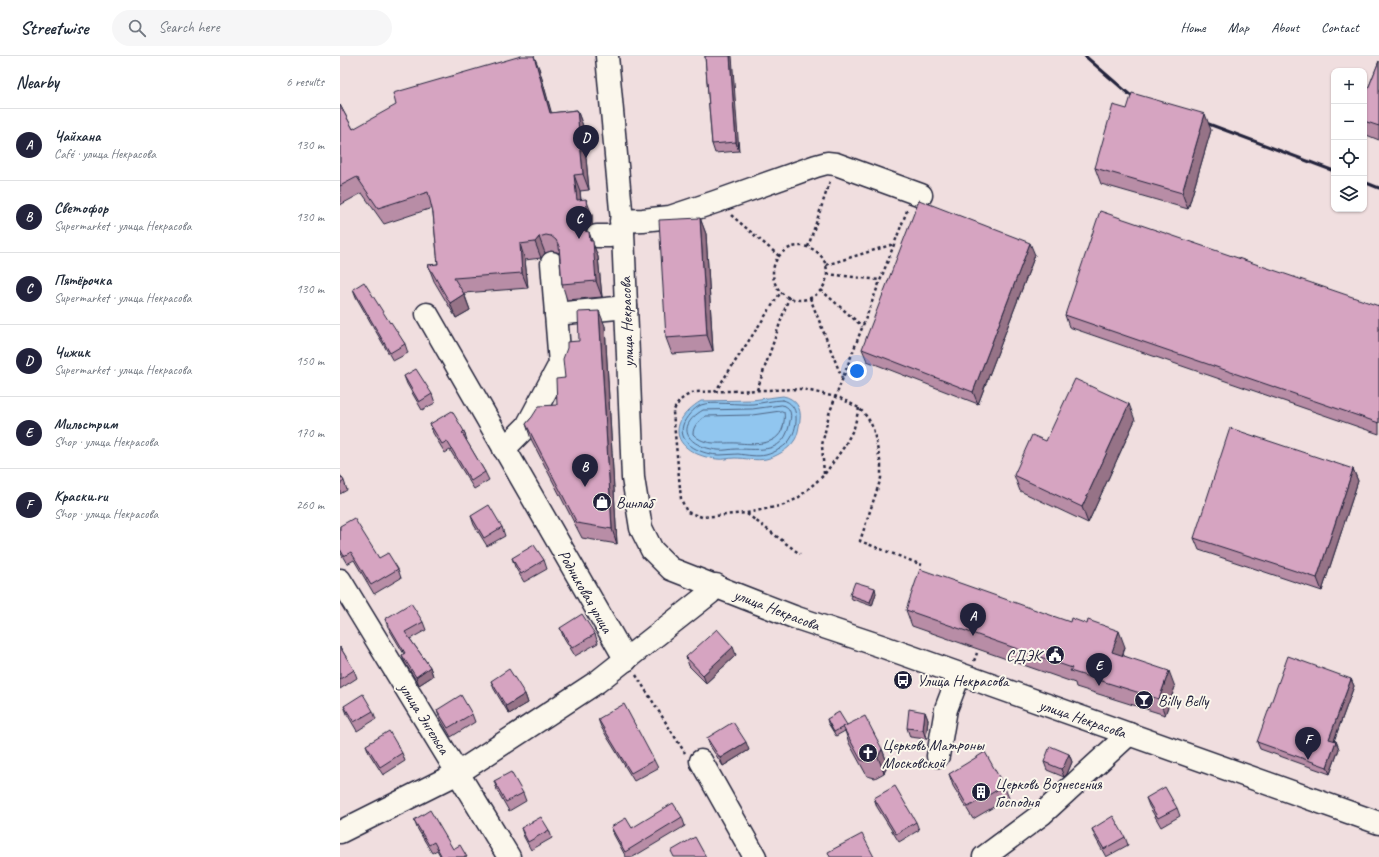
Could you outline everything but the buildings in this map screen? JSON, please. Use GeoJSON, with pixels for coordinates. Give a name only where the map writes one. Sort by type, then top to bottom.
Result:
{"type":"FeatureCollection","features":[{"type":"Feature","properties":{"kind":"street","name":"улица Некрасова"},"geometry":{"type":"LineString","coordinates":[[606,56],[622,227],[633,478],[641,528],[652,550],[671,569],[716,585],[794,617],[1379,823]]}},
{"type":"Feature","properties":{"kind":"street"},"geometry":{"type":"LineString","coordinates":[[596,236],[610,236],[622,227],[643,220],[670,217],[816,166],[827,164],[836,164],[915,200]]}},
{"type":"Feature","properties":{"kind":"street"},"geometry":{"type":"LineString","coordinates":[[504,449],[527,426],[560,364],[552,263]]}},
{"type":"Feature","properties":{"kind":"street"},"geometry":{"type":"LineString","coordinates":[[556,314],[626,307]]}},
{"type":"Feature","properties":{"kind":"street","name":"Родниковая улица"},"geometry":{"type":"LineString","coordinates":[[427,314],[626,660]]}},
{"type":"Feature","properties":{"kind":"street","name":"улица Энгельса"},"geometry":{"type":"LineString","coordinates":[[340,580],[509,857]]}},
{"type":"Feature","properties":{"kind":"street"},"geometry":{"type":"LineString","coordinates":[[340,832],[458,773],[597,682],[710,593],[716,585]]}},
{"type":"Feature","properties":{"kind":"street"},"geometry":{"type":"LineString","coordinates":[[938,756],[946,709],[959,674]]}},
{"type":"Feature","properties":{"kind":"street"},"geometry":{"type":"LineString","coordinates":[[984,857],[1042,814],[1129,734]]}},
{"type":"Feature","properties":{"kind":"street"},"geometry":{"type":"LineString","coordinates":[[701,761],[755,857]]}},
{"type":"Feature","properties":{"kind":"path"},"geometry":{"type":"LineString","coordinates":[[808,247],[836,164]]}},
{"type":"Feature","properties":{"kind":"path"},"geometry":{"type":"LineString","coordinates":[[824,475],[822,445],[829,414],[894,244],[915,200]]}},
{"type":"Feature","properties":{"kind":"path"},"geometry":{"type":"LineString","coordinates":[[715,202],[779,256]]}},
{"type":"Feature","properties":{"kind":"path"},"geometry":{"type":"LineString","coordinates":[[826,265],[894,244]]}},
{"type":"Feature","properties":{"kind":"path"},"geometry":{"type":"LineString","coordinates":[[794,247],[808,247],[819,254],[826,265],[826,283],[821,290],[810,298],[802,300],[789,298],[781,292],[773,277],[775,263],[779,256],[786,250],[794,247]]}},
{"type":"Feature","properties":{"kind":"path"},"geometry":{"type":"LineString","coordinates":[[827,274],[880,280]]}},
{"type":"Feature","properties":{"kind":"path"},"geometry":{"type":"LineString","coordinates":[[821,290],[862,326]]}},
{"type":"Feature","properties":{"kind":"path"},"geometry":{"type":"LineString","coordinates":[[714,392],[781,292]]}},
{"type":"Feature","properties":{"kind":"path"},"geometry":{"type":"LineString","coordinates":[[757,390],[789,298]]}},
{"type":"Feature","properties":{"kind":"path"},"geometry":{"type":"LineString","coordinates":[[810,298],[842,379]]}},
{"type":"Feature","properties":{"kind":"path"},"geometry":{"type":"LineString","coordinates":[[859,408],[854,428],[844,447],[824,475],[798,498],[784,505],[747,513],[702,516],[687,512],[681,500],[673,412],[679,400],[686,395],[695,392],[802,389],[836,396],[859,408],[868,418],[873,428],[881,465],[881,478],[860,541],[922,565]]}},
{"type":"Feature","properties":{"kind":"path"},"geometry":{"type":"LineString","coordinates":[[747,513],[800,554]]}},
{"type":"Feature","properties":{"kind":"path"},"geometry":{"type":"LineString","coordinates":[[626,660],[687,756],[701,761]]}},
{"type":"Feature","properties":{"kind":"water"},"geometry":{"type":"Polygon","coordinates":[[[783,396],[791,399],[797,404],[800,411],[800,420],[797,434],[792,444],[786,450],[774,456],[762,460],[735,458],[717,459],[703,456],[692,451],[684,445],[679,437],[678,429],[681,419],[689,410],[701,401],[752,400],[783,396]]]}},
{"type":"Feature","properties":{"kind":"railway"},"geometry":{"type":"LineString","coordinates":[[1085,56],[1130,95],[1141,99]]}},
{"type":"Feature","properties":{"kind":"railway"},"geometry":{"type":"LineString","coordinates":[[1198,120],[1331,170]]}},
{"type":"Feature","properties":{"kind":"railway"},"geometry":{"type":"LineString","coordinates":[[1367,183],[1379,188]]}},
{"type":"Feature","properties":{"kind":"place","name":"Чижик"},"geometry":{"type":"Point","coordinates":[586,158]}},
{"type":"Feature","properties":{"kind":"place","name":"Пятёрочка"},"geometry":{"type":"Point","coordinates":[579,239]}},
{"type":"Feature","properties":{"kind":"place","name":"Светофор"},"geometry":{"type":"Point","coordinates":[585,487]}},
{"type":"Feature","properties":{"kind":"place","name":"Винлаб"},"geometry":{"type":"Point","coordinates":[602,502]}},
{"type":"Feature","properties":{"kind":"place","name":"Чайхана"},"geometry":{"type":"Point","coordinates":[973,636]}},
{"type":"Feature","properties":{"kind":"place","name":"СДЭК"},"geometry":{"type":"Point","coordinates":[1055,655]}},
{"type":"Feature","properties":{"kind":"place","name":"Улица Некрасова"},"geometry":{"type":"Point","coordinates":[903,680]}},
{"type":"Feature","properties":{"kind":"place","name":"Мильстрим"},"geometry":{"type":"Point","coordinates":[1099,686]}},
{"type":"Feature","properties":{"kind":"place","name":"Billy Belly"},"geometry":{"type":"Point","coordinates":[1144,700]}},
{"type":"Feature","properties":{"kind":"place","name":"Церковь Матроны Московской"},"geometry":{"type":"Point","coordinates":[868,753]}},
{"type":"Feature","properties":{"kind":"place","name":"Краски.ru"},"geometry":{"type":"Point","coordinates":[1308,760]}},
{"type":"Feature","properties":{"kind":"place","name":"Церковь Вознесения Господня"},"geometry":{"type":"Point","coordinates":[981,792]}}]}
